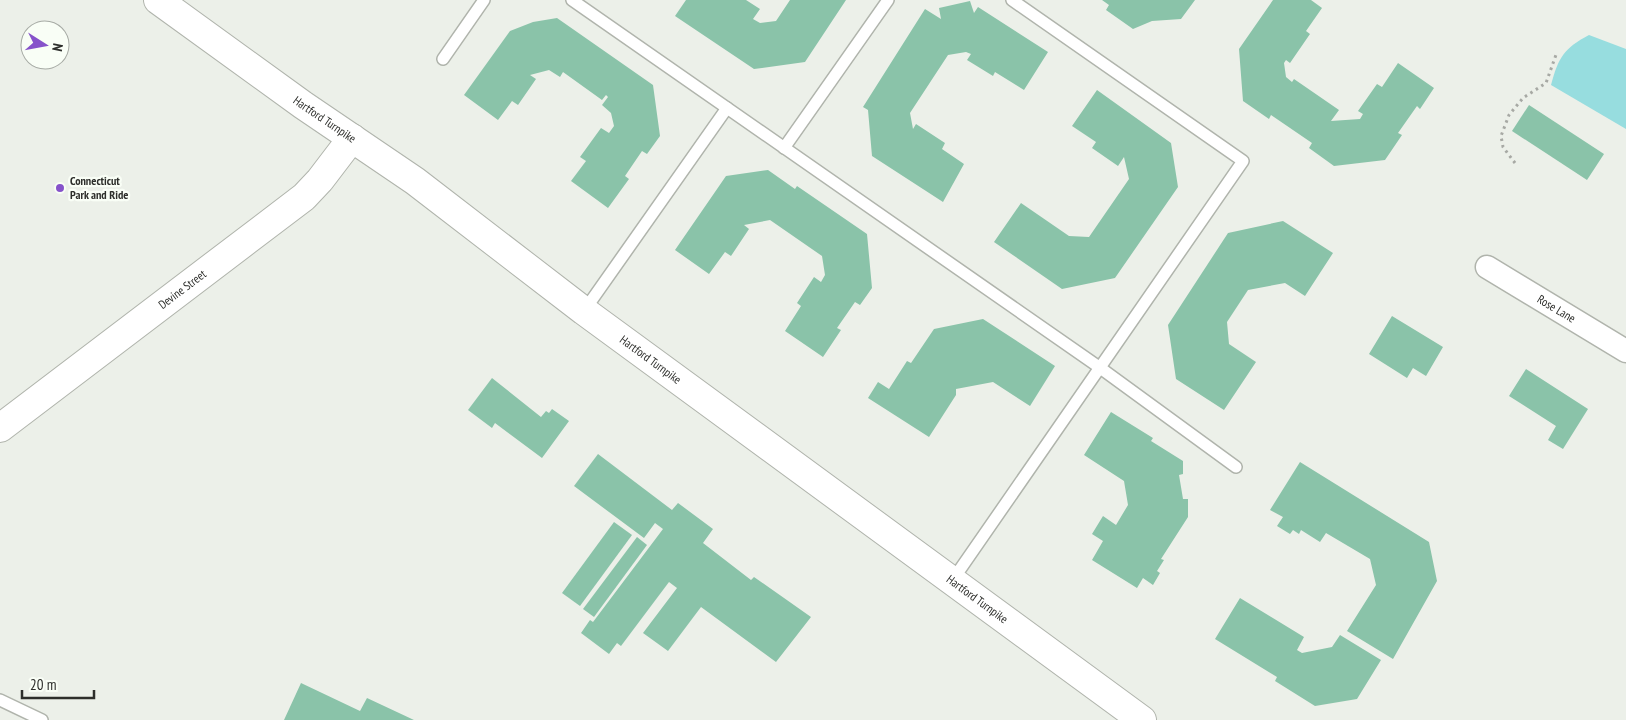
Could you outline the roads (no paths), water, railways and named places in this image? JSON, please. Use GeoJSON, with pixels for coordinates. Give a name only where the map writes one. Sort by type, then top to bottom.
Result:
{"type":"FeatureCollection","features":[{"type":"Feature","properties":{"kind":"main road","name":"Hartford Turnpike"},"geometry":{"type":"LineString","coordinates":[[158,0],[415,182],[584,311],[1142,720]]}},
{"type":"Feature","properties":{"kind":"main road","name":"Devine Street"},"geometry":{"type":"LineString","coordinates":[[0,428],[304,197],[326,173],[352,138]]}},
{"type":"Feature","properties":{"kind":"street","name":"Rose Lane"},"geometry":{"type":"LineString","coordinates":[[1487,267],[1626,351]]}},
{"type":"Feature","properties":{"kind":"lane"},"geometry":{"type":"LineString","coordinates":[[443,59],[484,0]]}},
{"type":"Feature","properties":{"kind":"lane"},"geometry":{"type":"LineString","coordinates":[[572,0],[1099,367],[1236,467]]}},
{"type":"Feature","properties":{"kind":"lane"},"geometry":{"type":"LineString","coordinates":[[784,148],[888,0]]}},
{"type":"Feature","properties":{"kind":"lane"},"geometry":{"type":"LineString","coordinates":[[952,581],[1243,161],[1012,0]]}},
{"type":"Feature","properties":{"kind":"lane"},"geometry":{"type":"LineString","coordinates":[[584,311],[727,108]]}},
{"type":"Feature","properties":{"kind":"lane"},"geometry":{"type":"LineString","coordinates":[[0,700],[42,720]]}},
{"type":"Feature","properties":{"kind":"water"},"geometry":{"type":"Polygon","coordinates":[[[1589,35],[1626,49],[1626,129],[1551,85],[1556,68],[1563,55],[1574,44],[1589,35]]]}},
{"type":"Feature","properties":{"kind":"place","name":"Connecticut Park and Ride"},"geometry":{"type":"Point","coordinates":[60,188]}}]}
